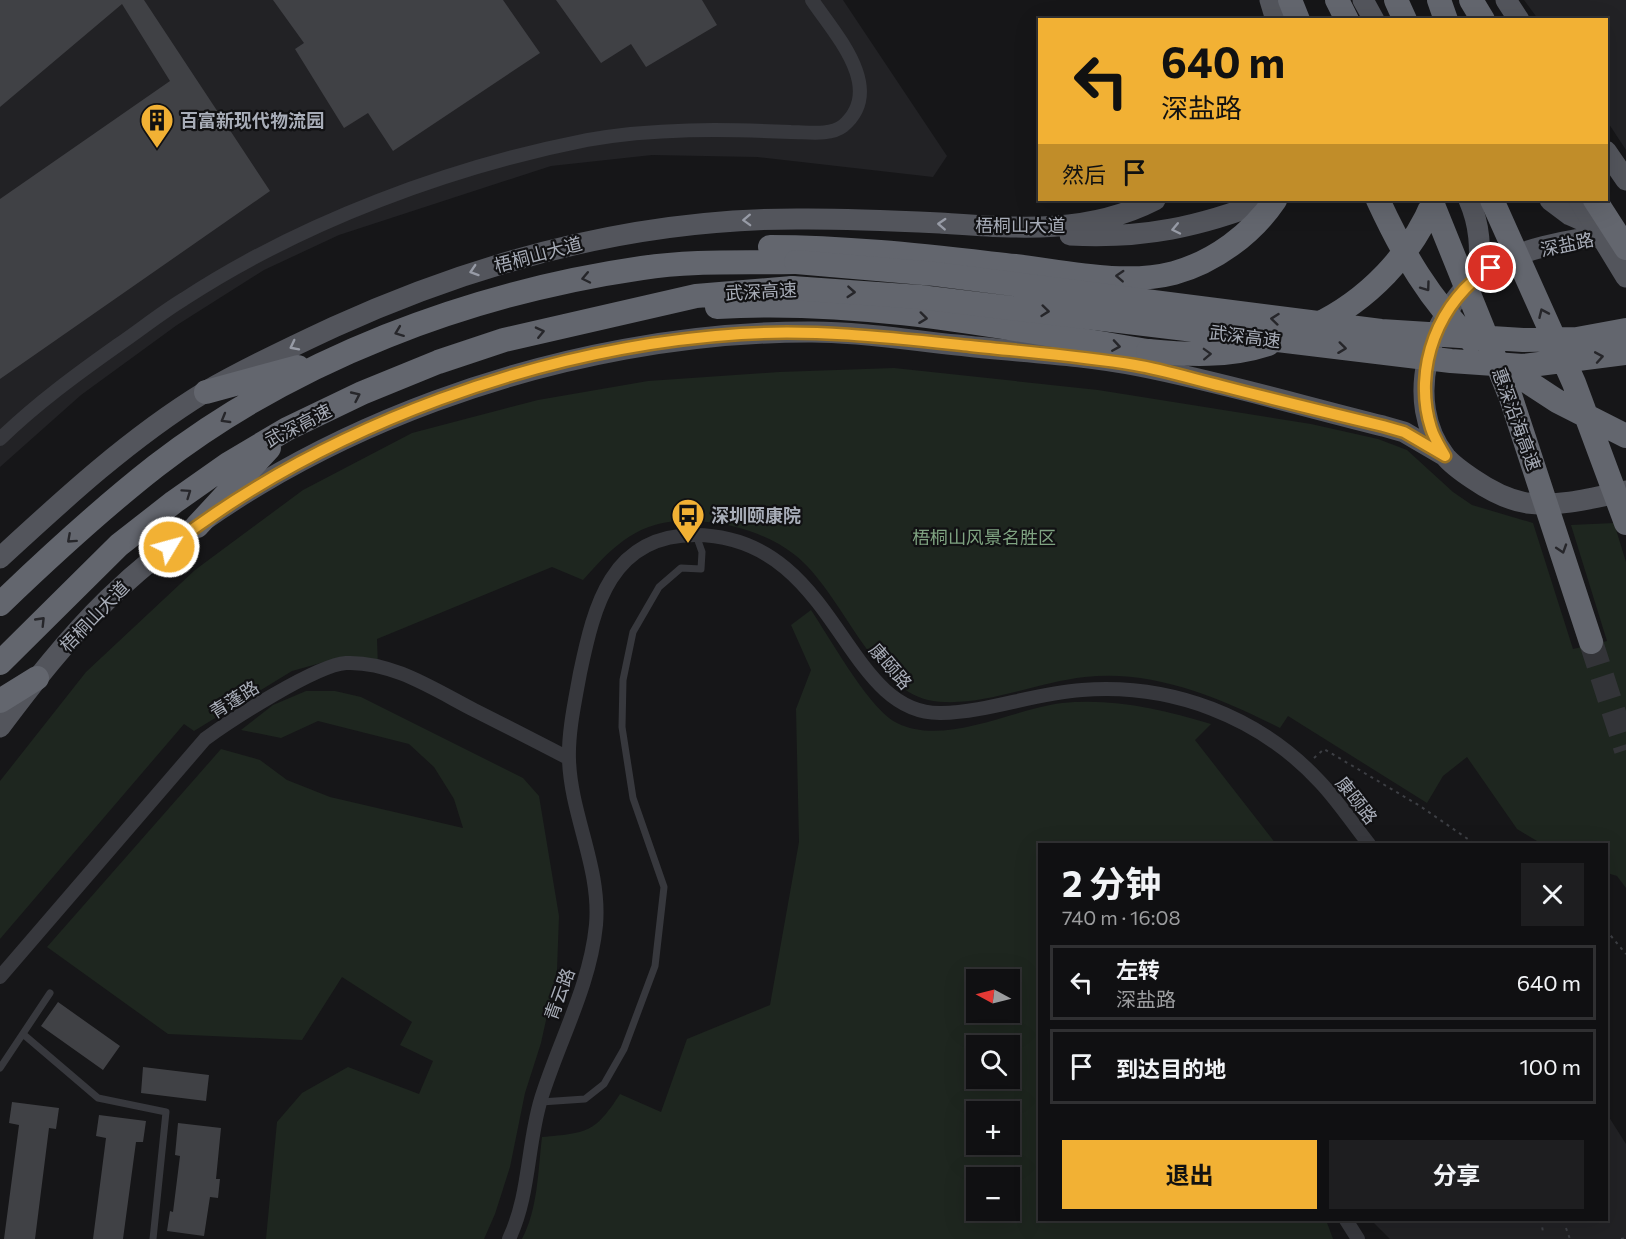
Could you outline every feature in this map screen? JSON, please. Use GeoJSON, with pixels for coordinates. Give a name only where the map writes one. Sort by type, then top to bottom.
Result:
{"type":"FeatureCollection","features":[{"type":"Feature","properties":{"kind":"highway"},"geometry":{"type":"LineString","coordinates":[[1290,0],[1296,18]]}},
{"type":"Feature","properties":{"kind":"highway"},"geometry":{"type":"LineString","coordinates":[[1337,0],[1346,18]]}},
{"type":"Feature","properties":{"kind":"highway"},"geometry":{"type":"LineString","coordinates":[[1396,0],[1405,18]]}},
{"type":"Feature","properties":{"kind":"highway"},"geometry":{"type":"LineString","coordinates":[[1439,0],[1444,18]]}},
{"type":"Feature","properties":{"kind":"highway"},"geometry":{"type":"LineString","coordinates":[[1471,0],[1482,18]]}},
{"type":"Feature","properties":{"kind":"highway"},"geometry":{"type":"LineString","coordinates":[[643,267],[751,247],[899,252],[1118,277],[1146,277],[1173,273],[1198,264],[1223,250],[1246,232],[1274,201]]}},
{"type":"Feature","properties":{"kind":"highway"},"geometry":{"type":"LineString","coordinates":[[1378,201],[1410,264],[1445,313],[1462,331],[1480,348],[1530,385],[1626,436]]}},
{"type":"Feature","properties":{"kind":"highway"},"geometry":{"type":"LineString","coordinates":[[592,320],[720,307],[806,307],[1005,328],[1148,351],[1207,355],[1236,352],[1286,338],[1326,320],[1369,291],[1392,267],[1416,234],[1432,201]]}},
{"type":"Feature","properties":{"kind":"highway","name":"惠深沿海高速"},"geometry":{"type":"LineString","coordinates":[[1432,201],[1511,398],[1591,642]]}},
{"type":"Feature","properties":{"kind":"highway"},"geometry":{"type":"LineString","coordinates":[[1492,201],[1574,383],[1626,523]]}},
{"type":"Feature","properties":{"kind":"highway"},"geometry":{"type":"LineString","coordinates":[[1596,201],[1626,248]]}},
{"type":"Feature","properties":{"kind":"highway","name":"武深高速"},"geometry":{"type":"LineString","coordinates":[[0,604],[90,521],[157,465],[214,426],[344,355],[398,332],[495,300],[643,267],[795,262],[935,274],[1237,315],[1381,331],[1523,340],[1577,339],[1626,330]]}},
{"type":"Feature","properties":{"kind":"highway","name":"武深高速"},"geometry":{"type":"LineString","coordinates":[[0,663],[119,545],[228,464],[286,429],[362,393],[438,362],[504,340],[696,296],[792,288],[920,297],[1451,361],[1523,366],[1626,353]]}},
{"type":"Feature","properties":{"kind":"highway"},"geometry":{"type":"LineString","coordinates":[[206,392],[344,355]]}},
{"type":"Feature","properties":{"kind":"highway"},"geometry":{"type":"LineString","coordinates":[[197,526],[286,429]]}},
{"type":"Feature","properties":{"kind":"highway"},"geometry":{"type":"LineString","coordinates":[[0,701],[37,678]]}},
{"type":"Feature","properties":{"kind":"main road"},"geometry":{"type":"LineString","coordinates":[[1270,0],[1275,18]]}},
{"type":"Feature","properties":{"kind":"main road"},"geometry":{"type":"LineString","coordinates":[[1363,0],[1373,18]]}},
{"type":"Feature","properties":{"kind":"main road"},"geometry":{"type":"LineString","coordinates":[[1431,0],[1443,18]]}},
{"type":"Feature","properties":{"kind":"main road"},"geometry":{"type":"LineString","coordinates":[[1506,0],[1518,18]]}},
{"type":"Feature","properties":{"kind":"main road"},"geometry":{"type":"LineString","coordinates":[[1608,154],[1626,180]]}},
{"type":"Feature","properties":{"kind":"main road","name":"梧桐山大道"},"geometry":{"type":"LineString","coordinates":[[0,558],[137,439],[206,392],[302,342],[392,301],[474,271],[626,232],[704,222],[806,219],[1052,228],[1107,220],[1153,201]]}},
{"type":"Feature","properties":{"kind":"main road"},"geometry":{"type":"LineString","coordinates":[[1001,227],[1066,234],[1128,236],[1183,228],[1232,214],[1265,201]]}},
{"type":"Feature","properties":{"kind":"main road"},"geometry":{"type":"LineString","coordinates":[[1469,201],[1476,216],[1481,249],[1478,276]]}},
{"type":"Feature","properties":{"kind":"main road","name":"深盐路"},"geometry":{"type":"LineString","coordinates":[[1551,201],[1570,215],[1596,229],[1626,235]]}},
{"type":"Feature","properties":{"kind":"main road"},"geometry":{"type":"LineString","coordinates":[[1580,201],[1626,278]]}},
{"type":"Feature","properties":{"kind":"main road","name":"深盐路"},"geometry":{"type":"LineString","coordinates":[[1626,235],[1567,241],[1510,259],[1478,276],[1454,301],[1440,323],[1430,348],[1425,375],[1425,404],[1431,429],[1445,456],[1482,485],[1525,502],[1569,504],[1626,491]]}},
{"type":"Feature","properties":{"kind":"main road","name":"梧桐山大道"},"geometry":{"type":"LineString","coordinates":[[0,727],[37,678],[108,598],[197,526],[287,468],[370,426],[450,396],[527,372],[672,341],[740,334],[816,332],[886,337],[1137,366],[1404,432],[1445,456]]}},
{"type":"Feature","properties":{"kind":"street"},"geometry":{"type":"LineString","coordinates":[[0,439],[22,418],[87,368],[184,298],[263,253],[337,218],[438,181],[528,154],[589,140],[643,133],[735,130],[825,132],[840,128],[853,116],[860,98],[860,79],[852,59],[812,0]]}},
{"type":"Feature","properties":{"kind":"street","name":"康颐路"},"geometry":{"type":"LineString","coordinates":[[568,758],[588,630],[605,590],[617,571],[638,549],[655,541],[696,535],[718,537],[756,548],[787,568],[817,599],[874,679],[897,702],[910,709],[924,712],[964,711],[1082,690],[1151,692],[1190,701],[1236,718],[1281,746],[1321,783],[1368,843]]}},
{"type":"Feature","properties":{"kind":"street","name":"青蓬路"},"geometry":{"type":"LineString","coordinates":[[0,977],[205,739],[233,718],[296,684],[345,663],[378,667],[409,676],[568,758]]}},
{"type":"Feature","properties":{"kind":"street","name":"青云路"},"geometry":{"type":"LineString","coordinates":[[509,1239],[524,1191],[540,1102],[584,986],[594,948],[597,917],[596,892],[575,809],[568,758]]}},
{"type":"Feature","properties":{"kind":"street"},"geometry":{"type":"LineString","coordinates":[[1347,1221],[1358,1239]]}},
{"type":"Feature","properties":{"kind":"lane"},"geometry":{"type":"LineString","coordinates":[[540,1102],[585,1099],[604,1084],[624,1049],[655,966],[664,887],[633,798],[622,727],[623,680],[633,632],[659,586],[681,568],[701,569],[702,552],[696,535]]}},
{"type":"Feature","properties":{"kind":"lane"},"geometry":{"type":"LineString","coordinates":[[0,1068],[50,993]]}},
{"type":"Feature","properties":{"kind":"lane"},"geometry":{"type":"LineString","coordinates":[[22,1034],[98,1098],[166,1112],[153,1239]]}},
{"type":"Feature","properties":{"kind":"path"},"geometry":{"type":"LineString","coordinates":[[1304,766],[1324,749],[1420,806],[1474,843]]}},
{"type":"Feature","properties":{"kind":"path"},"geometry":{"type":"LineString","coordinates":[[1608,932],[1626,954]]}},
{"type":"Feature","properties":{"kind":"path"},"geometry":{"type":"LineString","coordinates":[[1541,1221],[1543,1232]]}},
{"type":"Feature","properties":{"kind":"path"},"geometry":{"type":"LineString","coordinates":[[1566,1228],[1570,1239]]}},
{"type":"Feature","properties":{"kind":"path"},"geometry":{"type":"LineString","coordinates":[[1621,1239],[1626,1238]]}},
{"type":"Feature","properties":{"kind":"shaded area"},"geometry":{"type":"Polygon","coordinates":[[[0,0],[843,0],[947,156],[933,177],[757,157],[652,155],[551,166],[339,235],[264,270],[177,325],[81,395],[0,467],[0,0]]]}},
{"type":"Feature","properties":{"kind":"shaded area"},"geometry":{"type":"Polygon","coordinates":[[[1524,0],[1626,0],[1626,150],[1608,123],[1608,18],[1537,18],[1524,0]]]}},
{"type":"Feature","properties":{"kind":"shaded area"},"geometry":{"type":"Polygon","coordinates":[[[1608,1116],[1626,1144],[1626,1239],[1390,1239],[1372,1221],[1608,1221],[1608,1116]]]}},
{"type":"Feature","properties":{"kind":"green space","name":"梧桐山风景名胜区"},"geometry":{"type":"Polygon","coordinates":[[[894,368],[1098,390],[1311,424],[1378,439],[1407,450],[1453,492],[1472,505],[1533,523],[1573,649],[1607,641],[1571,525],[1614,523],[1626,562],[1626,888],[1617,876],[1608,873],[1608,843],[1540,843],[1517,829],[1467,757],[1443,776],[1427,803],[1288,716],[1280,728],[1234,706],[1186,688],[1161,682],[1136,677],[1085,677],[966,701],[928,700],[908,692],[890,677],[873,658],[812,571],[786,548],[742,529],[707,522],[686,521],[668,522],[637,532],[610,552],[583,580],[552,567],[377,639],[378,667],[328,661],[292,671],[194,731],[184,724],[0,939],[0,781],[86,672],[195,570],[303,490],[412,433],[538,400],[648,381],[779,372],[894,368]]]}},
{"type":"Feature","properties":{"kind":"green space"},"geometry":{"type":"Polygon","coordinates":[[[811,610],[874,703],[897,723],[916,729],[936,731],[957,729],[1043,707],[1081,702],[1137,706],[1211,724],[1195,740],[1275,843],[1038,843],[1038,1221],[1326,1221],[1333,1239],[522,1239],[534,1202],[542,1137],[570,1134],[588,1129],[604,1117],[620,1094],[661,1112],[687,1039],[770,1005],[799,842],[796,709],[811,670],[791,625],[811,610]]]}},
{"type":"Feature","properties":{"kind":"green space"},"geometry":{"type":"Polygon","coordinates":[[[306,691],[335,691],[361,697],[523,778],[539,796],[559,916],[557,970],[541,1043],[525,1093],[510,1167],[495,1214],[484,1239],[266,1239],[277,1122],[302,1093],[348,1067],[419,1094],[433,1061],[400,1045],[412,1022],[342,977],[302,1040],[168,1034],[47,947],[221,749],[260,760],[287,780],[330,797],[463,828],[454,799],[434,767],[409,744],[318,721],[281,738],[241,730],[273,705],[306,691]]]}},
{"type":"Feature","properties":{"kind":"building","name":"百富新现代物流园"},"geometry":{"type":"Polygon","coordinates":[[[0,0],[144,0],[270,191],[0,379],[0,199],[170,81],[122,4],[0,107],[0,0]]]}},
{"type":"Feature","properties":{"kind":"building"},"geometry":{"type":"Polygon","coordinates":[[[273,0],[503,0],[540,53],[393,151],[368,113],[344,128],[295,49],[304,43],[273,0]]]}},
{"type":"Feature","properties":{"kind":"building"},"geometry":{"type":"Polygon","coordinates":[[[556,0],[702,0],[717,25],[646,67],[631,44],[601,63],[556,0]]]}},
{"type":"Feature","properties":{"kind":"building"},"geometry":{"type":"Polygon","coordinates":[[[58,1002],[120,1046],[103,1070],[41,1026],[58,1002]]]}},
{"type":"Feature","properties":{"kind":"building"},"geometry":{"type":"Polygon","coordinates":[[[143,1067],[209,1075],[206,1101],[141,1093],[143,1067]]]}},
{"type":"Feature","properties":{"kind":"building"},"geometry":{"type":"Polygon","coordinates":[[[12,1102],[59,1108],[56,1129],[49,1128],[35,1239],[4,1239],[19,1125],[9,1123],[12,1102]]]}},
{"type":"Feature","properties":{"kind":"building"},"geometry":{"type":"Polygon","coordinates":[[[99,1115],[146,1121],[143,1142],[136,1142],[123,1239],[93,1239],[106,1138],[96,1136],[99,1115]]]}},
{"type":"Feature","properties":{"kind":"building"},"geometry":{"type":"Polygon","coordinates":[[[178,1123],[221,1128],[216,1179],[220,1179],[218,1198],[210,1197],[204,1236],[167,1231],[170,1211],[173,1212],[180,1156],[175,1155],[178,1123]]]}},
{"type":"Feature","properties":{"kind":"tunnel"},"geometry":{"type":"LineString","coordinates":[[1591,642],[1626,750]]}},
{"type":"Feature","properties":{"kind":"place","name":"百富新现代物流园"},"geometry":{"type":"Point","coordinates":[157,149]}},
{"type":"Feature","properties":{"kind":"place","name":"深圳颐康院"},"geometry":{"type":"Point","coordinates":[688,544]}},
{"type":"Feature","properties":{"kind":"route"},"geometry":{"type":"LineString","coordinates":[[169,547],[197,526],[287,468],[370,426],[450,396],[527,372],[603,354],[672,341],[740,334],[816,332],[886,337],[1137,366],[1404,432],[1445,456],[1431,429],[1425,404],[1425,375],[1430,348],[1440,323],[1454,301],[1478,276],[1491,268]]}}]}
